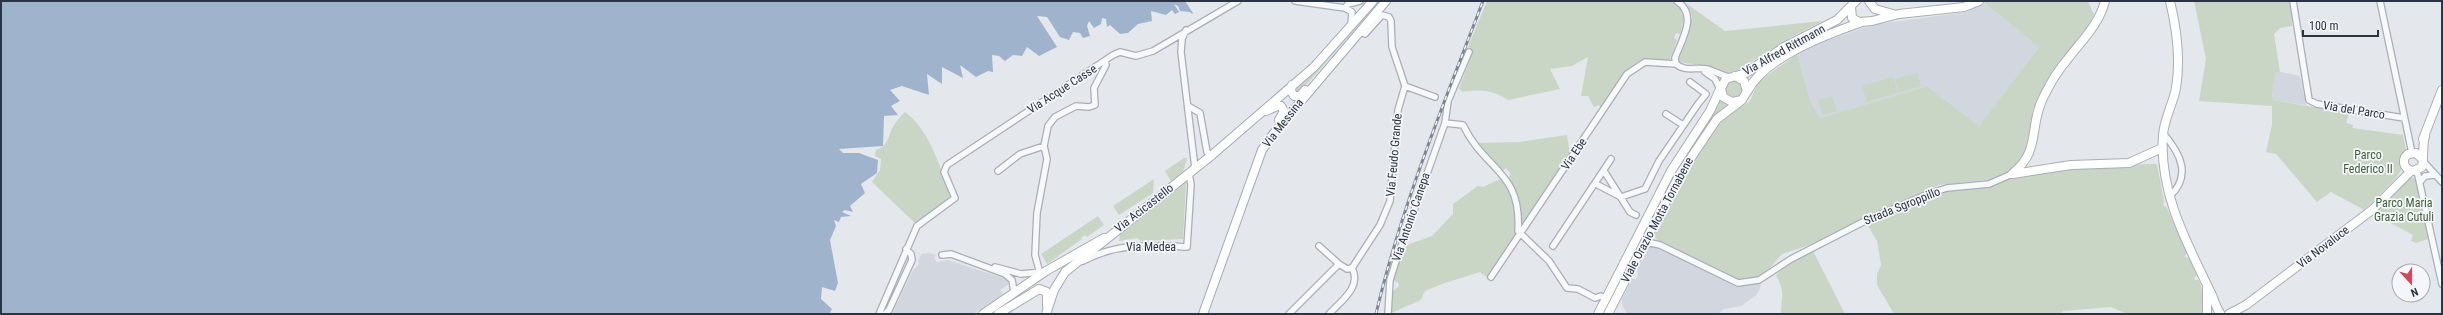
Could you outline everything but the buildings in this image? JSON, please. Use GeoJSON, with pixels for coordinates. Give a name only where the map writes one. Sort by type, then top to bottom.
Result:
{"type":"FeatureCollection","features":[{"type":"Feature","properties":{"kind":"main road","name":"Via Messina"},"geometry":{"type":"LineString","coordinates":[[1292,85],[1319,62],[1373,1]]}},
{"type":"Feature","properties":{"kind":"main road","name":"Via Messina"},"geometry":{"type":"LineString","coordinates":[[1205,314],[1262,150],[1274,133],[1331,64],[1386,1]]}},
{"type":"Feature","properties":{"kind":"main road"},"geometry":{"type":"LineString","coordinates":[[1869,3],[1883,13],[1899,14],[1964,7],[1978,1]]}},
{"type":"Feature","properties":{"kind":"main road","name":"Strada Sgroppillo"},"geometry":{"type":"LineString","coordinates":[[2012,174],[2030,154],[2037,112],[2043,97],[2065,61],[2090,33],[2103,10],[2105,1]]}},
{"type":"Feature","properties":{"kind":"main road"},"geometry":{"type":"LineString","coordinates":[[2170,1],[2178,44],[2178,62],[2176,90],[2163,133],[2162,148],[2164,174],[2169,197],[2221,313],[2208,314],[2206,282]]}},
{"type":"Feature","properties":{"kind":"main road"},"geometry":{"type":"LineString","coordinates":[[1853,3],[1852,18],[1863,22],[1871,16],[1869,3]]}},
{"type":"Feature","properties":{"kind":"main road","name":"Via Alfred Rittmann"},"geometry":{"type":"LineString","coordinates":[[1733,76],[1746,73],[1784,47],[1830,24],[1844,15],[1853,3]]}},
{"type":"Feature","properties":{"kind":"main road","name":"Via Alfred Rittmann"},"geometry":{"type":"LineString","coordinates":[[1744,97],[1757,77],[1785,56],[1814,40],[1863,22],[1899,14]]}},
{"type":"Feature","properties":{"kind":"main road"},"geometry":{"type":"LineString","coordinates":[[1292,85],[1291,91],[1294,96],[1302,95],[1321,70],[1331,64]]}},
{"type":"Feature","properties":{"kind":"main road"},"geometry":{"type":"LineString","coordinates":[[1733,76],[1744,81],[1747,88],[1744,97],[1732,102],[1726,99],[1721,89],[1726,79],[1733,76]]}},
{"type":"Feature","properties":{"kind":"main road","name":"Via Acicastello"},"geometry":{"type":"LineString","coordinates":[[983,314],[1043,272],[1117,231],[1212,155],[1292,85]]}},
{"type":"Feature","properties":{"kind":"main road","name":"Viale Orazio Motta Tornabene"},"geometry":{"type":"LineString","coordinates":[[1598,314],[1671,171],[1710,111],[1721,89]]}},
{"type":"Feature","properties":{"kind":"main road"},"geometry":{"type":"LineString","coordinates":[[2418,166],[2425,136],[2442,90]]}},
{"type":"Feature","properties":{"kind":"main road","name":"Viale Orazio Motta Tornabene"},"geometry":{"type":"LineString","coordinates":[[1609,312],[1680,174],[1708,130],[1721,114],[1744,97]]}},
{"type":"Feature","properties":{"kind":"main road"},"geometry":{"type":"LineString","coordinates":[[1257,116],[1277,106],[1283,108],[1284,113],[1275,125],[1274,133]]}},
{"type":"Feature","properties":{"kind":"main road"},"geometry":{"type":"LineString","coordinates":[[2418,166],[2404,162],[2425,136]]}},
{"type":"Feature","properties":{"kind":"main road"},"geometry":{"type":"LineString","coordinates":[[2012,174],[2075,164],[2129,163],[2162,148]]}},
{"type":"Feature","properties":{"kind":"main road"},"geometry":{"type":"LineString","coordinates":[[2411,153],[2418,166]]}},
{"type":"Feature","properties":{"kind":"main road","name":"Via Novaluce"},"geometry":{"type":"LineString","coordinates":[[2246,305],[2372,210],[2396,185],[2418,166]]}},
{"type":"Feature","properties":{"kind":"main road"},"geometry":{"type":"LineString","coordinates":[[1046,314],[1054,290],[1070,268],[1117,231]]}},
{"type":"Feature","properties":{"kind":"main road"},"geometry":{"type":"LineString","coordinates":[[998,314],[1039,289],[1045,290],[1047,294],[1046,314]]}},
{"type":"Feature","properties":{"kind":"main road"},"geometry":{"type":"LineString","coordinates":[[2229,314],[2246,305]]}},
{"type":"Feature","properties":{"kind":"main road"},"geometry":{"type":"LineString","coordinates":[[2238,314],[2246,305]]}},
{"type":"Feature","properties":{"kind":"street","name":"Via Acque Casse"},"geometry":{"type":"LineString","coordinates":[[906,249],[916,226],[955,198],[944,168],[950,162],[1120,52],[1136,56],[1143,55],[1238,1]]}},
{"type":"Feature","properties":{"kind":"street"},"geometry":{"type":"LineString","coordinates":[[1295,1],[1345,8],[1352,12],[1350,28]]}},
{"type":"Feature","properties":{"kind":"street"},"geometry":{"type":"LineString","coordinates":[[1345,8],[1348,4],[1360,1]]}},
{"type":"Feature","properties":{"kind":"street"},"geometry":{"type":"LineString","coordinates":[[1676,64],[1675,58],[1689,19],[1687,10],[1678,1]]}},
{"type":"Feature","properties":{"kind":"street","name":"Via del Parco"},"geometry":{"type":"LineString","coordinates":[[2293,1],[2309,100],[2317,104],[2404,118]]}},
{"type":"Feature","properties":{"kind":"street"},"geometry":{"type":"LineString","coordinates":[[2380,1],[2411,153]]}},
{"type":"Feature","properties":{"kind":"street"},"geometry":{"type":"LineString","coordinates":[[1359,32],[1365,34],[1382,16],[1389,16],[1391,21],[1392,47],[1405,86],[1435,97]]}},
{"type":"Feature","properties":{"kind":"street"},"geometry":{"type":"LineString","coordinates":[[1186,30],[1182,39],[1181,52],[1188,106],[1192,171]]}},
{"type":"Feature","properties":{"kind":"street","name":"Via Antonio Canepa"},"geometry":{"type":"LineString","coordinates":[[1388,314],[1390,280],[1445,123],[1448,101],[1469,52]]}},
{"type":"Feature","properties":{"kind":"street"},"geometry":{"type":"LineString","coordinates":[[985,266],[1021,274],[1043,272],[1035,255],[1037,213],[1047,159],[1044,146],[1048,126],[1055,117],[1076,106],[1090,107],[1095,105],[1094,88],[1106,66],[1105,61]]}},
{"type":"Feature","properties":{"kind":"street","name":"Via Ebe"},"geometry":{"type":"LineString","coordinates":[[1490,278],[1627,74],[1644,62],[1676,64],[1683,68],[1700,69],[1733,76]]}},
{"type":"Feature","properties":{"kind":"street"},"geometry":{"type":"LineString","coordinates":[[1700,69],[1715,79],[1721,89]]}},
{"type":"Feature","properties":{"kind":"street"},"geometry":{"type":"LineString","coordinates":[[1596,184],[1621,198],[1645,189],[1659,161],[1706,94],[1690,82]]}},
{"type":"Feature","properties":{"kind":"street","name":"Via Feudo Grande"},"geometry":{"type":"LineString","coordinates":[[1352,268],[1380,225],[1390,201],[1398,110],[1405,86]]}},
{"type":"Feature","properties":{"kind":"street"},"geometry":{"type":"LineString","coordinates":[[1188,106],[1200,113],[1207,152],[1212,155]]}},
{"type":"Feature","properties":{"kind":"street"},"geometry":{"type":"LineString","coordinates":[[1666,114],[1683,125]]}},
{"type":"Feature","properties":{"kind":"street"},"geometry":{"type":"LineString","coordinates":[[1445,123],[1463,125],[1475,146],[1513,190],[1518,206],[1520,234],[1549,261],[1567,288],[1578,288],[1595,298],[1601,296],[1606,299]]}},
{"type":"Feature","properties":{"kind":"street"},"geometry":{"type":"LineString","coordinates":[[2163,133],[2174,146],[2183,172],[2179,188],[2169,197]]}},
{"type":"Feature","properties":{"kind":"street"},"geometry":{"type":"LineString","coordinates":[[998,171],[1028,150],[1044,146]]}},
{"type":"Feature","properties":{"kind":"street"},"geometry":{"type":"LineString","coordinates":[[1553,246],[1570,218],[1596,184],[1611,159]]}},
{"type":"Feature","properties":{"kind":"street"},"geometry":{"type":"LineString","coordinates":[[2418,166],[2435,175],[2442,182]]}},
{"type":"Feature","properties":{"kind":"street"},"geometry":{"type":"LineString","coordinates":[[2418,166],[2441,283]]}},
{"type":"Feature","properties":{"kind":"street","name":"Via Medea"},"geometry":{"type":"LineString","coordinates":[[1113,248],[1140,245],[1187,247],[1192,171]]}},
{"type":"Feature","properties":{"kind":"street"},"geometry":{"type":"LineString","coordinates":[[1604,171],[1630,212],[1636,215]]}},
{"type":"Feature","properties":{"kind":"street","name":"Strada Sgroppillo"},"geometry":{"type":"LineString","coordinates":[[1660,245],[1738,283],[1759,280],[1805,252],[1865,221],[1921,197],[1947,188],[1989,184],[2012,174]]}},
{"type":"Feature","properties":{"kind":"street"},"geometry":{"type":"LineString","coordinates":[[2420,182],[2425,176],[2435,175]]}},
{"type":"Feature","properties":{"kind":"street"},"geometry":{"type":"LineString","coordinates":[[1652,227],[1652,236],[1660,245]]}},
{"type":"Feature","properties":{"kind":"street"},"geometry":{"type":"LineString","coordinates":[[1070,268],[1095,255],[1113,248],[1109,238]]}},
{"type":"Feature","properties":{"kind":"street"},"geometry":{"type":"LineString","coordinates":[[1643,246],[1651,242],[1660,245]]}},
{"type":"Feature","properties":{"kind":"street"},"geometry":{"type":"LineString","coordinates":[[1319,246],[1347,270],[1352,268],[1355,280],[1353,287],[1329,314]]}},
{"type":"Feature","properties":{"kind":"street"},"geometry":{"type":"LineString","coordinates":[[879,314],[906,249],[911,254],[912,260],[889,310],[885,314]]}},
{"type":"Feature","properties":{"kind":"street"},"geometry":{"type":"LineString","coordinates":[[942,255],[951,254],[985,266],[1010,278],[1014,286],[1014,292]]}},
{"type":"Feature","properties":{"kind":"street"},"geometry":{"type":"LineString","coordinates":[[1290,314],[1339,264]]}},
{"type":"Feature","properties":{"kind":"shaded area"},"geometry":{"type":"Polygon","coordinates":[[[1984,3],[2039,47],[1979,126],[1927,86],[1820,118],[1811,102],[1797,54],[1824,42],[1871,25],[1967,12],[1984,3]]]}},
{"type":"Feature","properties":{"kind":"shaded area"},"geometry":{"type":"Polygon","coordinates":[[[2276,71],[2300,76],[2306,105],[2273,100],[2272,95],[2276,71]]]}},
{"type":"Feature","properties":{"kind":"shaded area"},"geometry":{"type":"Polygon","coordinates":[[[1651,244],[1741,285],[1761,282],[1760,288],[1756,295],[1741,306],[1724,309],[1718,314],[1627,314],[1622,305],[1622,299],[1632,279],[1636,279],[1638,274],[1637,270],[1651,244]]]}},
{"type":"Feature","properties":{"kind":"shaded area"},"geometry":{"type":"Polygon","coordinates":[[[929,253],[936,255],[934,258],[937,262],[948,260],[1006,279],[1010,283],[1000,290],[1003,294],[973,314],[892,314],[912,272],[919,264],[918,260],[922,254],[929,253]]]}},
{"type":"Feature","properties":{"kind":"green space"},"geometry":{"type":"Polygon","coordinates":[[[1378,1],[1380,1],[1300,92],[1295,93],[1296,86],[1327,60],[1378,1]]]}},
{"type":"Feature","properties":{"kind":"green space"},"geometry":{"type":"Polygon","coordinates":[[[1487,1],[1671,1],[1682,12],[1683,24],[1680,34],[1676,33],[1674,38],[1677,40],[1669,62],[1656,59],[1639,61],[1620,79],[1601,108],[1599,105],[1594,107],[1588,96],[1581,96],[1588,57],[1572,66],[1550,69],[1560,89],[1508,100],[1492,92],[1463,92],[1459,89],[1473,51],[1468,47],[1487,1]]]}},
{"type":"Feature","properties":{"kind":"green space"},"geometry":{"type":"Polygon","coordinates":[[[1986,1],[2088,1],[2094,15],[2083,35],[2057,66],[2033,109],[2027,156],[2016,168],[1994,179],[1939,185],[1879,211],[1816,243],[1782,254],[1764,275],[1759,278],[1738,281],[1657,240],[1654,235],[1686,174],[1714,131],[1723,120],[1750,101],[1758,82],[1797,54],[1811,102],[1820,118],[1927,86],[1979,126],[2039,47],[1984,3],[1986,1]]]}},
{"type":"Feature","properties":{"kind":"green space","name":"Parco Federico II"},"geometry":{"type":"Polygon","coordinates":[[[2194,1],[2291,1],[2292,26],[2280,28],[2274,34],[2280,72],[2276,72],[2272,95],[2273,100],[2349,113],[2346,123],[2353,125],[2352,128],[2403,135],[2406,150],[2401,158],[2403,167],[2396,178],[2364,210],[2331,192],[2317,202],[2276,154],[2266,152],[2272,125],[2272,106],[2199,101],[2206,59],[2194,1]]]}},
{"type":"Feature","properties":{"kind":"green space"},"geometry":{"type":"Polygon","coordinates":[[[1687,4],[1725,31],[1823,21],[1793,36],[1735,72],[1722,73],[1707,66],[1678,62],[1692,17],[1687,4]]]}},
{"type":"Feature","properties":{"kind":"green space"},"geometry":{"type":"Polygon","coordinates":[[[1917,73],[1921,86],[1899,93],[1895,79],[1917,73]]]}},
{"type":"Feature","properties":{"kind":"green space"},"geometry":{"type":"Polygon","coordinates":[[[1893,77],[1898,93],[1867,102],[1862,86],[1893,77]]]}},
{"type":"Feature","properties":{"kind":"green space"},"geometry":{"type":"Polygon","coordinates":[[[1734,81],[1740,84],[1743,90],[1740,96],[1734,99],[1728,96],[1725,90],[1728,84],[1734,81]]]}},
{"type":"Feature","properties":{"kind":"green space"},"geometry":{"type":"Polygon","coordinates":[[[1832,96],[1837,111],[1823,115],[1818,100],[1832,96]]]}},
{"type":"Feature","properties":{"kind":"green space"},"geometry":{"type":"Polygon","coordinates":[[[1719,98],[1728,105],[1715,117],[1638,250],[1635,249],[1674,174],[1719,98]]]}},
{"type":"Feature","properties":{"kind":"green space"},"geometry":{"type":"Polygon","coordinates":[[[905,112],[922,129],[934,151],[952,199],[915,223],[872,182],[880,170],[881,159],[875,156],[876,150],[886,143],[894,125],[905,112]]]}},
{"type":"Feature","properties":{"kind":"green space"},"geometry":{"type":"Polygon","coordinates":[[[1567,135],[1570,155],[1521,229],[1519,200],[1508,178],[1511,174],[1506,168],[1502,171],[1498,165],[1495,165],[1475,143],[1519,142],[1567,135]]]}},
{"type":"Feature","properties":{"kind":"green space"},"geometry":{"type":"Polygon","coordinates":[[[1184,158],[1187,158],[1183,172],[1171,181],[1165,171],[1184,158]]]}},
{"type":"Feature","properties":{"kind":"green space"},"geometry":{"type":"Polygon","coordinates":[[[2157,164],[2164,201],[2163,205],[2167,208],[2187,253],[2185,256],[2187,258],[2189,256],[2197,276],[2194,277],[2195,280],[2199,280],[2202,289],[2204,305],[2203,314],[2127,314],[2111,307],[2063,311],[2060,314],[1894,314],[1877,285],[1877,274],[1881,265],[1877,241],[1867,224],[1928,196],[1951,190],[1982,187],[2000,183],[2015,176],[2083,165],[2157,164]]]}},
{"type":"Feature","properties":{"kind":"green space","name":"Parco Maria Grazia Cutuli"},"geometry":{"type":"Polygon","coordinates":[[[2409,176],[2416,180],[2428,239],[2416,243],[2411,241],[2413,235],[2374,214],[2388,202],[2409,176]]]}},
{"type":"Feature","properties":{"kind":"green space"},"geometry":{"type":"Polygon","coordinates":[[[1502,178],[1512,193],[1517,212],[1515,223],[1518,225],[1514,238],[1488,278],[1480,272],[1442,284],[1425,291],[1421,300],[1389,314],[1391,293],[1399,286],[1398,282],[1393,281],[1404,246],[1432,236],[1453,214],[1453,204],[1478,186],[1483,187],[1502,178]]]}},
{"type":"Feature","properties":{"kind":"green space"},"geometry":{"type":"Polygon","coordinates":[[[1154,179],[1153,193],[1119,215],[1113,206],[1154,179]]]}},
{"type":"Feature","properties":{"kind":"green space"},"geometry":{"type":"Polygon","coordinates":[[[1186,182],[1183,239],[1141,241],[1137,238],[1119,241],[1120,234],[1186,182]]]}},
{"type":"Feature","properties":{"kind":"green space"},"geometry":{"type":"Polygon","coordinates":[[[1098,216],[1104,225],[1087,237],[1085,235],[1081,238],[1082,239],[1047,264],[1041,254],[1098,216]]]}},
{"type":"Feature","properties":{"kind":"green space"},"geometry":{"type":"Polygon","coordinates":[[[1813,251],[1845,314],[1781,314],[1782,291],[1776,275],[1790,262],[1813,251]]]}},
{"type":"Feature","properties":{"kind":"water"},"geometry":{"type":"Polygon","coordinates":[[[1,1],[1185,1],[1193,13],[1180,11],[1178,6],[1174,4],[1179,12],[1175,14],[1172,10],[1166,15],[1151,11],[1152,21],[1138,24],[1128,33],[1120,34],[1110,25],[1107,27],[1106,19],[1102,18],[1101,24],[1094,28],[1089,21],[1087,26],[1090,36],[1083,38],[1080,33],[1073,32],[1069,40],[1060,37],[1047,17],[1037,16],[1057,47],[1039,56],[1027,47],[1022,56],[1013,55],[1005,61],[999,56],[992,55],[993,72],[988,71],[976,77],[960,65],[963,78],[942,67],[942,84],[927,74],[929,95],[902,86],[890,90],[900,101],[891,106],[898,115],[884,116],[883,146],[839,149],[843,153],[859,153],[878,160],[877,173],[861,184],[865,193],[850,206],[853,212],[845,210],[842,212],[851,216],[841,217],[839,222],[834,220],[836,226],[830,240],[838,283],[835,291],[822,287],[821,299],[832,309],[829,314],[1,314],[1,1]]]}},
{"type":"Feature","properties":{"kind":"railway"},"geometry":{"type":"LineString","coordinates":[[1376,314],[1398,234],[1424,156],[1483,1]]}}]}
